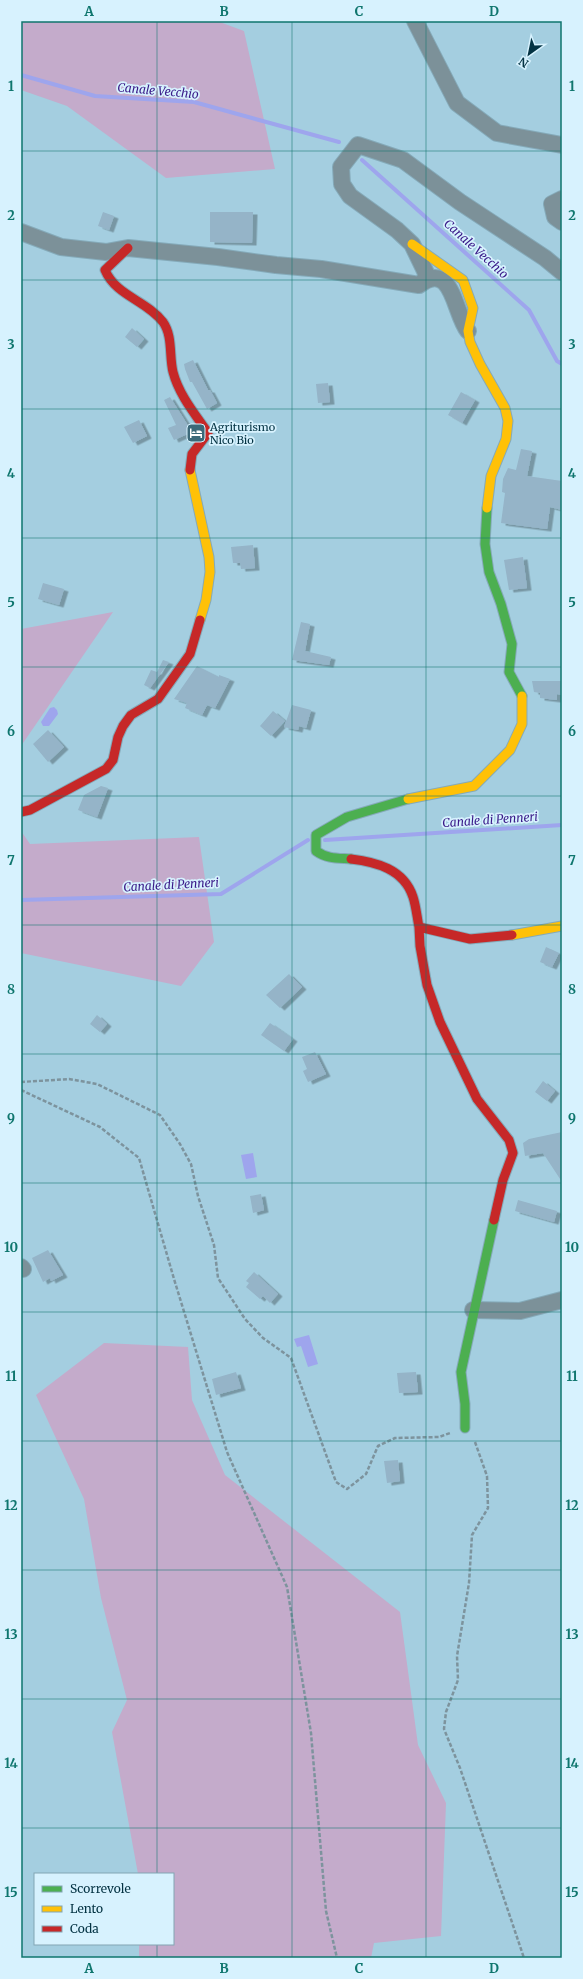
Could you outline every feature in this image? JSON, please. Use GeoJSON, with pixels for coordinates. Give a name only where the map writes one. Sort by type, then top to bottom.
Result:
{"type":"FeatureCollection","features":[{"type":"Feature","properties":{"kind":"street"},"geometry":{"type":"LineString","coordinates":[[415,21],[457,103],[497,133],[562,145]]}},
{"type":"Feature","properties":{"kind":"street"},"geometry":{"type":"LineString","coordinates":[[465,1428],[465,1404],[461,1372],[504,1180],[513,1153],[509,1140],[477,1099],[440,1022],[427,985],[420,946],[419,927],[411,891],[402,878],[383,865],[366,860],[324,858],[316,851],[316,835],[347,817],[395,802],[474,786],[510,750],[522,724],[522,694],[508,672],[512,644],[501,604],[489,572],[485,544],[491,476],[506,439],[508,421],[505,408],[480,364],[470,342],[468,331],[472,308],[463,280],[412,244],[398,230],[350,196],[342,184],[341,167],[358,145],[403,160],[460,202],[545,258],[562,272]]}},
{"type":"Feature","properties":{"kind":"street"},"geometry":{"type":"LineString","coordinates":[[562,199],[552,204],[555,217],[562,222]]}},
{"type":"Feature","properties":{"kind":"street"},"geometry":{"type":"LineString","coordinates":[[21,232],[61,247],[106,252],[128,248],[321,269],[419,285],[425,280],[440,279],[447,283],[453,294],[464,325],[468,331]]}},
{"type":"Feature","properties":{"kind":"street"},"geometry":{"type":"LineString","coordinates":[[412,244],[426,273],[425,280]]}},
{"type":"Feature","properties":{"kind":"street"},"geometry":{"type":"LineString","coordinates":[[21,812],[30,810],[106,769],[113,760],[118,737],[123,726],[131,715],[158,699],[190,654],[206,600],[210,572],[209,557],[190,468],[192,454],[208,433],[190,409],[176,379],[170,357],[168,332],[164,324],[152,310],[118,289],[107,278],[105,270],[128,248]]}},
{"type":"Feature","properties":{"kind":"street"},"geometry":{"type":"LineString","coordinates":[[419,927],[429,928],[468,939],[487,939],[539,928],[562,926]]}},
{"type":"Feature","properties":{"kind":"street"},"geometry":{"type":"LineString","coordinates":[[474,1310],[520,1310],[562,1300]]}},
{"type":"Feature","properties":{"kind":"path"},"geometry":{"type":"LineString","coordinates":[[21,1082],[69,1079],[97,1084],[160,1115],[180,1144],[190,1164],[198,1196],[214,1245],[218,1278],[245,1319],[263,1338],[291,1358],[336,1482],[347,1489],[366,1474],[378,1446],[395,1438],[439,1436],[465,1428],[477,1445],[487,1476],[488,1508],[472,1535],[469,1583],[457,1656],[458,1680],[446,1712],[444,1729],[460,1768],[524,1958]]}},
{"type":"Feature","properties":{"kind":"path"},"geometry":{"type":"LineString","coordinates":[[21,1090],[100,1127],[139,1158],[227,1452],[287,1587],[311,1733],[326,1911],[337,1958]]}},
{"type":"Feature","properties":{"kind":"shaded area"},"geometry":{"type":"Polygon","coordinates":[[[21,21],[217,21],[244,31],[275,169],[166,178],[67,106],[21,90],[21,21]]]}},
{"type":"Feature","properties":{"kind":"shaded area"},"geometry":{"type":"Polygon","coordinates":[[[113,612],[21,746],[21,629],[113,612]]]}},
{"type":"Feature","properties":{"kind":"shaded area"},"geometry":{"type":"Polygon","coordinates":[[[21,831],[30,844],[199,837],[214,942],[181,986],[21,953],[21,831]]]}},
{"type":"Feature","properties":{"kind":"shaded area"},"geometry":{"type":"Polygon","coordinates":[[[104,1343],[188,1347],[192,1400],[225,1475],[400,1612],[418,1745],[446,1803],[441,1936],[374,1943],[371,1958],[139,1958],[139,1945],[174,1945],[174,1873],[138,1873],[112,1732],[127,1700],[101,1598],[84,1499],[36,1395],[104,1343]]]}},
{"type":"Feature","properties":{"kind":"water"},"geometry":{"type":"Polygon","coordinates":[[[54,707],[58,714],[49,726],[43,726],[41,722],[50,708],[54,707]]]}},
{"type":"Feature","properties":{"kind":"water"},"geometry":{"type":"Polygon","coordinates":[[[253,1153],[257,1177],[246,1179],[241,1155],[253,1153]]]}},
{"type":"Feature","properties":{"kind":"water"},"geometry":{"type":"Polygon","coordinates":[[[309,1335],[318,1364],[308,1367],[301,1346],[297,1347],[294,1339],[309,1335]]]}},
{"type":"Feature","properties":{"kind":"building"},"geometry":{"type":"Polygon","coordinates":[[[103,212],[114,216],[109,230],[98,226],[103,212]]]}},
{"type":"Feature","properties":{"kind":"building"},"geometry":{"type":"Polygon","coordinates":[[[210,212],[253,212],[252,243],[210,242],[210,212]]]}},
{"type":"Feature","properties":{"kind":"building"},"geometry":{"type":"Polygon","coordinates":[[[132,328],[144,339],[137,347],[125,337],[132,328]]]}},
{"type":"Feature","properties":{"kind":"building"},"geometry":{"type":"Polygon","coordinates":[[[193,360],[208,390],[210,390],[217,403],[207,409],[192,382],[190,382],[185,369],[184,364],[193,360]]]}},
{"type":"Feature","properties":{"kind":"building"},"geometry":{"type":"Polygon","coordinates":[[[328,383],[330,402],[318,403],[316,384],[328,383]]]}},
{"type":"Feature","properties":{"kind":"building"},"geometry":{"type":"Polygon","coordinates":[[[461,392],[475,400],[462,423],[448,415],[461,392]]]}},
{"type":"Feature","properties":{"kind":"building"},"geometry":{"type":"Polygon","coordinates":[[[170,397],[192,432],[174,440],[168,428],[176,425],[164,400],[170,397]]]}},
{"type":"Feature","properties":{"kind":"building"},"geometry":{"type":"Polygon","coordinates":[[[139,420],[147,436],[133,443],[124,427],[139,420]]]}},
{"type":"Feature","properties":{"kind":"building"},"geometry":{"type":"Polygon","coordinates":[[[521,449],[532,451],[527,476],[562,481],[562,510],[550,507],[547,529],[501,523],[505,493],[502,492],[503,479],[508,468],[516,470],[521,449]]]}},
{"type":"Feature","properties":{"kind":"building"},"geometry":{"type":"Polygon","coordinates":[[[253,545],[255,568],[241,569],[240,563],[233,563],[231,547],[253,545]]]}},
{"type":"Feature","properties":{"kind":"building"},"geometry":{"type":"Polygon","coordinates":[[[523,557],[527,588],[509,590],[504,560],[523,557]]]}},
{"type":"Feature","properties":{"kind":"building"},"geometry":{"type":"Polygon","coordinates":[[[43,583],[64,589],[59,605],[38,599],[43,583]]]}},
{"type":"Feature","properties":{"kind":"building"},"geometry":{"type":"Polygon","coordinates":[[[301,622],[310,624],[305,651],[331,657],[329,665],[292,660],[301,622]]]}},
{"type":"Feature","properties":{"kind":"building"},"geometry":{"type":"Polygon","coordinates":[[[163,660],[169,662],[150,688],[144,685],[151,670],[157,672],[163,660]]]}},
{"type":"Feature","properties":{"kind":"building"},"geometry":{"type":"Polygon","coordinates":[[[197,666],[219,677],[219,675],[230,679],[215,708],[207,705],[202,715],[185,708],[187,703],[174,699],[197,666]]]}},
{"type":"Feature","properties":{"kind":"building"},"geometry":{"type":"Polygon","coordinates":[[[532,681],[562,681],[562,695],[557,694],[557,700],[540,698],[540,693],[534,692],[532,681]]]}},
{"type":"Feature","properties":{"kind":"building"},"geometry":{"type":"Polygon","coordinates":[[[292,705],[311,710],[306,728],[299,726],[298,730],[284,727],[292,705]]]}},
{"type":"Feature","properties":{"kind":"building"},"geometry":{"type":"Polygon","coordinates":[[[273,711],[285,721],[271,736],[260,726],[273,711]]]}},
{"type":"Feature","properties":{"kind":"building"},"geometry":{"type":"Polygon","coordinates":[[[48,730],[64,747],[48,762],[33,744],[48,730]]]}},
{"type":"Feature","properties":{"kind":"building"},"geometry":{"type":"Polygon","coordinates":[[[101,786],[108,788],[97,817],[78,810],[84,795],[101,786]]]}},
{"type":"Feature","properties":{"kind":"building"},"geometry":{"type":"Polygon","coordinates":[[[546,947],[559,953],[552,967],[540,962],[546,947]]]}},
{"type":"Feature","properties":{"kind":"building"},"geometry":{"type":"Polygon","coordinates":[[[289,974],[302,987],[280,1008],[266,995],[289,974]]]}},
{"type":"Feature","properties":{"kind":"building"},"geometry":{"type":"Polygon","coordinates":[[[97,1015],[107,1024],[100,1032],[90,1024],[97,1015]]]}},
{"type":"Feature","properties":{"kind":"building"},"geometry":{"type":"Polygon","coordinates":[[[270,1023],[293,1039],[284,1051],[261,1035],[270,1023]]]}},
{"type":"Feature","properties":{"kind":"building"},"geometry":{"type":"Polygon","coordinates":[[[315,1052],[326,1074],[308,1082],[303,1071],[307,1069],[302,1057],[315,1052]]]}},
{"type":"Feature","properties":{"kind":"building"},"geometry":{"type":"Polygon","coordinates":[[[543,1081],[555,1091],[547,1101],[535,1092],[543,1081]]]}},
{"type":"Feature","properties":{"kind":"building"},"geometry":{"type":"Polygon","coordinates":[[[562,1132],[562,1182],[543,1153],[525,1156],[523,1143],[529,1139],[562,1132]]]}},
{"type":"Feature","properties":{"kind":"building"},"geometry":{"type":"Polygon","coordinates":[[[261,1194],[264,1210],[253,1213],[250,1196],[261,1194]]]}},
{"type":"Feature","properties":{"kind":"building"},"geometry":{"type":"Polygon","coordinates":[[[518,1200],[557,1211],[554,1222],[515,1211],[518,1200]]]}},
{"type":"Feature","properties":{"kind":"building"},"geometry":{"type":"Polygon","coordinates":[[[48,1250],[63,1275],[51,1281],[50,1278],[43,1282],[32,1258],[48,1250]]]}},
{"type":"Feature","properties":{"kind":"building"},"geometry":{"type":"Polygon","coordinates":[[[254,1272],[278,1294],[270,1303],[263,1296],[260,1299],[246,1287],[249,1283],[246,1281],[254,1272]]]}},
{"type":"Feature","properties":{"kind":"building"},"geometry":{"type":"Polygon","coordinates":[[[236,1372],[241,1388],[216,1395],[212,1379],[236,1372]]]}},
{"type":"Feature","properties":{"kind":"building"},"geometry":{"type":"Polygon","coordinates":[[[416,1372],[418,1392],[399,1393],[397,1373],[416,1372]]]}},
{"type":"Feature","properties":{"kind":"building"},"geometry":{"type":"Polygon","coordinates":[[[398,1460],[400,1481],[387,1483],[384,1461],[398,1460]]]}},
{"type":"Feature","properties":{"kind":"waterway","name":"Canale Vecchio"},"geometry":{"type":"LineString","coordinates":[[21,75],[95,96],[194,102],[339,142]]}},
{"type":"Feature","properties":{"kind":"waterway","name":"Canale Vecchio"},"geometry":{"type":"LineString","coordinates":[[362,160],[529,310],[557,361],[562,364]]}},
{"type":"Feature","properties":{"kind":"waterway","name":"Canale di Penneri"},"geometry":{"type":"LineString","coordinates":[[325,840],[562,825]]}},
{"type":"Feature","properties":{"kind":"waterway","name":"Canale di Penneri"},"geometry":{"type":"LineString","coordinates":[[21,900],[221,894],[308,840]]}},
{"type":"Feature","properties":{"kind":"traffic: fast"},"geometry":{"type":"LineString","coordinates":[[487,508],[485,544],[489,572],[501,604],[512,644],[509,672],[522,696]]}},
{"type":"Feature","properties":{"kind":"traffic: fast"},"geometry":{"type":"LineString","coordinates":[[351,859],[328,857],[320,854],[316,851],[316,835],[347,817],[408,799]]}},
{"type":"Feature","properties":{"kind":"traffic: fast"},"geometry":{"type":"LineString","coordinates":[[465,1428],[465,1404],[461,1372],[494,1220]]}},
{"type":"Feature","properties":{"kind":"traffic: slow"},"geometry":{"type":"LineString","coordinates":[[412,244],[463,280],[473,308],[468,331],[470,342],[480,364],[505,408],[508,421],[506,439],[491,476],[487,508]]}},
{"type":"Feature","properties":{"kind":"traffic: slow"},"geometry":{"type":"LineString","coordinates":[[190,470],[209,557],[210,572],[206,600],[200,620]]}},
{"type":"Feature","properties":{"kind":"traffic: slow"},"geometry":{"type":"LineString","coordinates":[[408,799],[474,786],[510,750],[522,724],[522,696]]}},
{"type":"Feature","properties":{"kind":"traffic: slow"},"geometry":{"type":"LineString","coordinates":[[512,935],[562,926]]}},
{"type":"Feature","properties":{"kind":"traffic: jam"},"geometry":{"type":"LineString","coordinates":[[128,248],[105,270],[116,286],[148,308],[163,322],[166,328],[170,340],[173,372],[179,389],[208,433],[192,454],[190,470]]}},
{"type":"Feature","properties":{"kind":"traffic: jam"},"geometry":{"type":"LineString","coordinates":[[21,812],[30,810],[106,769],[113,760],[118,737],[123,726],[131,715],[158,699],[190,654],[200,620]]}},
{"type":"Feature","properties":{"kind":"traffic: jam"},"geometry":{"type":"LineString","coordinates":[[351,859],[370,862],[396,873],[409,887],[416,908],[419,927],[470,939],[512,935]]}},
{"type":"Feature","properties":{"kind":"traffic: jam"},"geometry":{"type":"LineString","coordinates":[[419,927],[420,946],[427,985],[440,1022],[477,1099],[509,1140],[513,1153],[503,1180],[494,1220]]}},
{"type":"Feature","properties":{"kind":"place","name":"Agriturismo Nico Bio"},"geometry":{"type":"Point","coordinates":[196,433]}}]}
